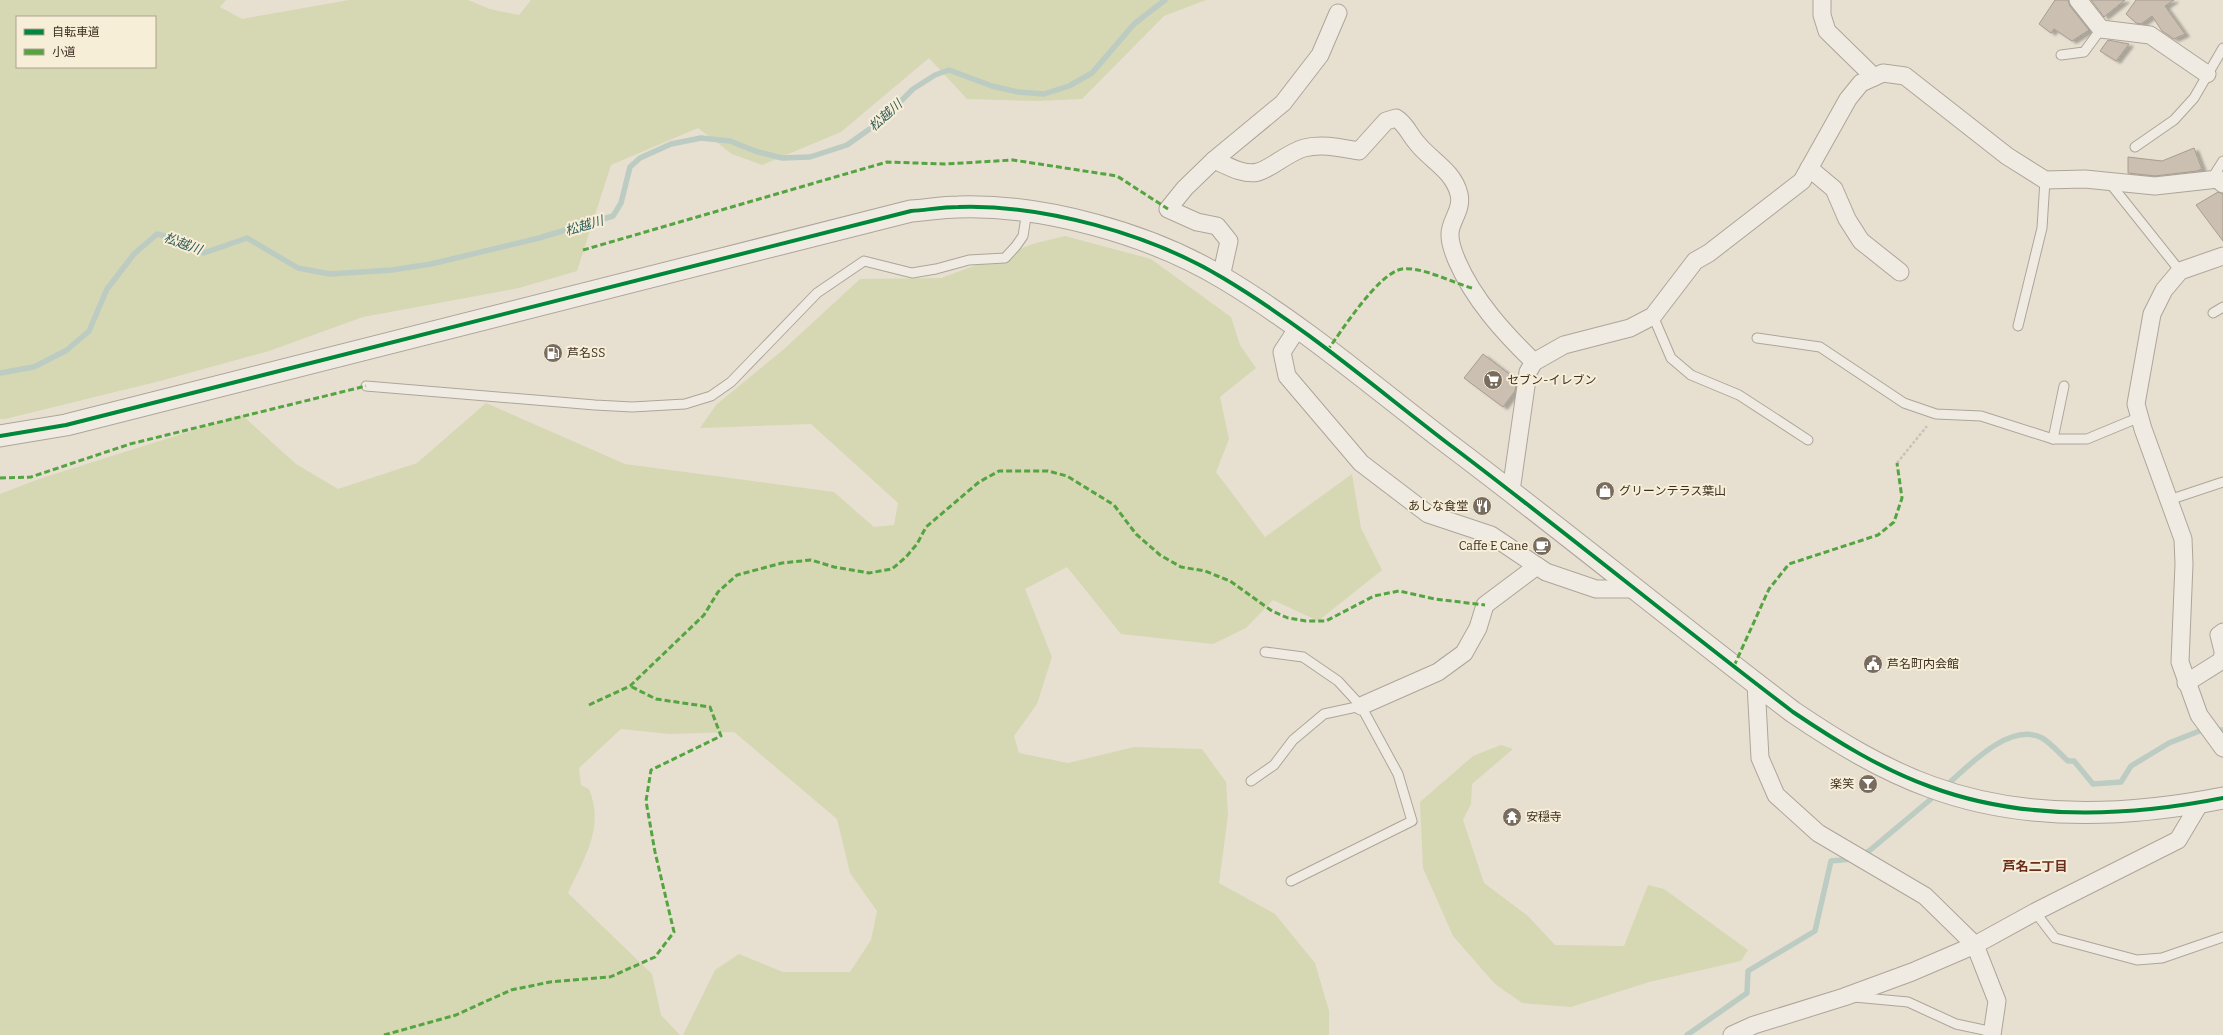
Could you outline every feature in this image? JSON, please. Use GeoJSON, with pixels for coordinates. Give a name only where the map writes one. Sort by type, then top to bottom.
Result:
{"type":"FeatureCollection","features":[{"type":"Feature","properties":{"kind":"street"},"geometry":{"type":"LineString","coordinates":[[1822,0],[1822,15],[1827,31],[1874,77]]}},
{"type":"Feature","properties":{"kind":"street"},"geometry":{"type":"LineString","coordinates":[[2078,0],[2101,29],[2150,35],[2207,74]]}},
{"type":"Feature","properties":{"kind":"street"},"geometry":{"type":"LineString","coordinates":[[1221,277],[1229,241],[1217,226],[1196,222],[1168,209],[1185,188],[1214,160],[1283,103],[1320,55],[1338,13]]}},
{"type":"Feature","properties":{"kind":"street"},"geometry":{"type":"LineString","coordinates":[[1511,491],[1528,372],[1534,362],[1564,345],[1630,328],[1653,316],[1695,261],[1710,253],[1802,181],[1848,99],[1861,83],[1883,73],[1905,76],[2007,156],[2045,180],[2084,179],[2155,186],[2217,182]]}},
{"type":"Feature","properties":{"kind":"street"},"geometry":{"type":"LineString","coordinates":[[1214,160],[1243,172],[1258,172],[1290,153],[1306,148],[1332,147],[1359,150],[1386,121],[1396,118],[1417,144],[1433,157],[1450,176],[1459,194],[1458,212],[1449,234],[1457,260],[1472,288],[1505,333],[1534,362]]}},
{"type":"Feature","properties":{"kind":"street"},"geometry":{"type":"LineString","coordinates":[[1809,168],[1834,190],[1847,220],[1861,241],[1900,272]]}},
{"type":"Feature","properties":{"kind":"street"},"geometry":{"type":"LineString","coordinates":[[0,436],[66,425],[911,211],[959,207],[1027,211],[1081,220],[1126,234],[1221,277],[1298,329],[1511,491],[1792,712],[1833,739],[1886,767],[1931,787],[1974,800],[2019,808],[2073,812],[2128,812],[2200,803],[2223,798]]}},
{"type":"Feature","properties":{"kind":"street"},"geometry":{"type":"LineString","coordinates":[[2223,256],[2180,271],[2164,290],[2152,314],[2136,404],[2183,539],[2184,564],[2180,662],[2186,683],[2199,715],[2223,748]]}},
{"type":"Feature","properties":{"kind":"street"},"geometry":{"type":"LineString","coordinates":[[1298,329],[1282,352],[1287,376],[1361,463],[1428,514],[1491,535],[1546,572],[1596,589],[1635,589]]}},
{"type":"Feature","properties":{"kind":"street"},"geometry":{"type":"LineString","coordinates":[[1361,706],[1438,672],[1464,653],[1478,628],[1485,605],[1537,566]]}},
{"type":"Feature","properties":{"kind":"street"},"geometry":{"type":"LineString","coordinates":[[2223,632],[2219,635],[2223,651]]}},
{"type":"Feature","properties":{"kind":"street"},"geometry":{"type":"LineString","coordinates":[[2186,683],[2221,661],[2223,655]]}},
{"type":"Feature","properties":{"kind":"street"},"geometry":{"type":"LineString","coordinates":[[1756,684],[1760,758],[1776,795],[1818,833],[1925,896],[1975,945],[1997,1001],[1995,1034]]}},
{"type":"Feature","properties":{"kind":"street"},"geometry":{"type":"LineString","coordinates":[[1732,1035],[1754,1025],[1844,997],[1912,972],[1975,945],[2035,912],[2178,840],[2200,803]]}},
{"type":"Feature","properties":{"kind":"lane"},"geometry":{"type":"LineString","coordinates":[[2061,55],[2084,52],[2101,29]]}},
{"type":"Feature","properties":{"kind":"lane"},"geometry":{"type":"LineString","coordinates":[[2134,147],[2174,120],[2194,98],[2223,48]]}},
{"type":"Feature","properties":{"kind":"lane"},"geometry":{"type":"LineString","coordinates":[[2217,182],[2223,161]]}},
{"type":"Feature","properties":{"kind":"lane"},"geometry":{"type":"LineString","coordinates":[[2018,326],[2042,228],[2045,180]]}},
{"type":"Feature","properties":{"kind":"lane"},"geometry":{"type":"LineString","coordinates":[[2109,182],[2180,271]]}},
{"type":"Feature","properties":{"kind":"lane"},"geometry":{"type":"LineString","coordinates":[[366,386],[595,406],[632,407],[685,404],[711,396],[730,382],[817,293],[864,261],[912,272],[936,269],[969,260],[1005,258],[1023,236],[1027,211]]}},
{"type":"Feature","properties":{"kind":"lane"},"geometry":{"type":"LineString","coordinates":[[2213,313],[2223,307]]}},
{"type":"Feature","properties":{"kind":"lane"},"geometry":{"type":"LineString","coordinates":[[1653,316],[1671,358],[1690,375],[1739,396],[1808,440]]}},
{"type":"Feature","properties":{"kind":"lane"},"geometry":{"type":"LineString","coordinates":[[1757,338],[1820,348],[1904,403],[1936,414],[1981,416],[2053,439],[2087,439],[2140,417]]}},
{"type":"Feature","properties":{"kind":"lane"},"geometry":{"type":"LineString","coordinates":[[2053,439],[2064,386]]}},
{"type":"Feature","properties":{"kind":"lane"},"geometry":{"type":"LineString","coordinates":[[2169,500],[2223,482]]}},
{"type":"Feature","properties":{"kind":"lane"},"geometry":{"type":"LineString","coordinates":[[1265,652],[1303,657],[1338,681],[1361,706],[1398,774],[1412,821],[1291,881]]}},
{"type":"Feature","properties":{"kind":"lane"},"geometry":{"type":"LineString","coordinates":[[1251,781],[1274,765],[1293,740],[1324,714],[1361,706]]}},
{"type":"Feature","properties":{"kind":"lane"},"geometry":{"type":"LineString","coordinates":[[2035,912],[2055,938],[2137,960],[2162,958],[2223,937]]}},
{"type":"Feature","properties":{"kind":"lane"},"geometry":{"type":"LineString","coordinates":[[1844,997],[1908,1002],[1956,1024],[1995,1034]]}},
{"type":"Feature","properties":{"kind":"path"},"geometry":{"type":"LineString","coordinates":[[1897,463],[1936,414]]}},
{"type":"Feature","properties":{"kind":"green space"},"geometry":{"type":"Polygon","coordinates":[[[0,0],[226,0],[220,7],[242,19],[349,0],[468,0],[490,9],[519,15],[531,0],[1206,0],[1164,16],[1082,99],[1038,101],[967,99],[929,58],[841,132],[762,165],[732,154],[698,128],[611,165],[577,271],[519,288],[363,317],[269,351],[160,381],[0,419],[0,0]]]}},
{"type":"Feature","properties":{"kind":"green space"},"geometry":{"type":"Polygon","coordinates":[[[1065,236],[1151,259],[1231,317],[1240,345],[1256,368],[1220,397],[1229,439],[1216,472],[1265,537],[1352,474],[1361,528],[1382,570],[1318,621],[1273,600],[1246,628],[1213,644],[1121,634],[1067,567],[1025,589],[1052,657],[1037,704],[1014,736],[1019,753],[1068,763],[1134,747],[1202,749],[1226,782],[1228,815],[1219,883],[1275,914],[1315,963],[1329,1011],[1329,1035],[683,1035],[715,970],[739,954],[783,972],[850,972],[871,940],[877,911],[850,873],[837,819],[734,732],[669,734],[621,729],[579,768],[581,785],[589,789],[593,803],[595,817],[594,830],[586,855],[568,893],[652,974],[661,1015],[680,1035],[0,1035],[0,494],[39,479],[242,415],[296,464],[338,489],[417,463],[486,403],[625,464],[834,492],[874,527],[894,525],[898,503],[811,424],[700,428],[716,405],[784,349],[860,279],[941,278],[1036,243],[1065,236]]]}},
{"type":"Feature","properties":{"kind":"green space"},"geometry":{"type":"Polygon","coordinates":[[[1501,745],[1513,749],[1472,784],[1471,804],[1463,820],[1484,883],[1528,916],[1555,945],[1624,946],[1648,885],[1664,889],[1748,950],[1741,961],[1649,982],[1571,1007],[1522,1003],[1495,984],[1453,936],[1423,868],[1420,802],[1473,756],[1501,745]]]}},
{"type":"Feature","properties":{"kind":"building"},"geometry":{"type":"Polygon","coordinates":[[[2055,0],[2068,0],[2070,6],[2089,30],[2072,41],[2054,29],[2051,33],[2039,24],[2055,0]]]}},
{"type":"Feature","properties":{"kind":"building"},"geometry":{"type":"Polygon","coordinates":[[[2091,0],[2125,0],[2104,17],[2091,0]]]}},
{"type":"Feature","properties":{"kind":"building"},"geometry":{"type":"Polygon","coordinates":[[[2136,0],[2174,0],[2165,6],[2185,34],[2174,39],[2162,31],[2152,16],[2141,24],[2136,23],[2126,14],[2136,0]]]}},
{"type":"Feature","properties":{"kind":"building"},"geometry":{"type":"Polygon","coordinates":[[[2108,40],[2129,44],[2116,61],[2100,51],[2108,40]]]}},
{"type":"Feature","properties":{"kind":"building"},"geometry":{"type":"Polygon","coordinates":[[[2194,148],[2202,169],[2197,171],[2155,176],[2128,173],[2128,157],[2162,161],[2194,148]]]}},
{"type":"Feature","properties":{"kind":"building"},"geometry":{"type":"Polygon","coordinates":[[[2218,192],[2223,194],[2223,241],[2196,205],[2218,192]]]}},
{"type":"Feature","properties":{"kind":"building","name":"セブン-イレブン"},"geometry":{"type":"Polygon","coordinates":[[[1483,354],[1517,380],[1515,391],[1503,407],[1464,378],[1483,354]]]}},
{"type":"Feature","properties":{"kind":"waterway","name":"松越川"},"geometry":{"type":"LineString","coordinates":[[0,373],[34,367],[67,350],[89,331],[107,289],[134,254],[157,234],[181,240],[204,253],[247,238],[298,268],[330,274],[392,270],[431,264],[539,238],[613,216],[621,203],[630,167],[640,158],[671,144],[701,138],[730,141],[755,151],[782,158],[810,157],[847,145],[881,121],[913,89],[935,75],[949,70],[992,86],[1018,92],[1044,94],[1069,86],[1092,73],[1134,24],[1165,0]]}},
{"type":"Feature","properties":{"kind":"waterway"},"geometry":{"type":"LineString","coordinates":[[1945,787],[1977,758],[2003,741],[2016,736],[2030,734],[2042,738],[2068,761],[2074,761],[2093,784],[2121,782],[2131,766],[2169,743],[2202,730],[2223,730]]}},
{"type":"Feature","properties":{"kind":"waterway"},"geometry":{"type":"LineString","coordinates":[[1862,855],[1869,851],[1937,794]]}},
{"type":"Feature","properties":{"kind":"waterway"},"geometry":{"type":"LineString","coordinates":[[1687,1035],[1747,993],[1748,971],[1815,931],[1831,861],[1852,859]]}},
{"type":"Feature","properties":{"kind":"marked path"},"geometry":{"type":"LineString","coordinates":[[583,250],[887,162],[945,164],[1013,160],[1117,176],[1168,209]]}},
{"type":"Feature","properties":{"kind":"marked path"},"geometry":{"type":"LineString","coordinates":[[1327,351],[1361,304],[1371,292],[1392,273],[1402,269],[1418,270],[1472,288]]}},
{"type":"Feature","properties":{"kind":"marked path"},"geometry":{"type":"LineString","coordinates":[[0,478],[31,477],[130,444],[366,386]]}},
{"type":"Feature","properties":{"kind":"marked path"},"geometry":{"type":"LineString","coordinates":[[1734,666],[1769,589],[1789,564],[1878,535],[1894,522],[1902,498],[1897,463]]}},
{"type":"Feature","properties":{"kind":"marked path"},"geometry":{"type":"LineString","coordinates":[[589,705],[630,686],[704,615],[718,592],[737,575],[782,563],[811,560],[834,567],[869,573],[892,569],[906,557],[917,544],[926,527],[979,482],[999,471],[1048,471],[1067,476],[1114,505],[1136,534],[1160,555],[1181,567],[1205,571],[1230,581],[1272,611],[1288,618],[1306,621],[1326,621],[1374,596],[1399,591],[1435,599],[1485,605]]}},
{"type":"Feature","properties":{"kind":"marked path"},"geometry":{"type":"LineString","coordinates":[[384,1035],[456,1015],[511,990],[550,982],[610,977],[655,957],[674,932],[655,852],[646,801],[651,770],[721,736],[710,707],[656,699],[630,686]]}},
{"type":"Feature","properties":{"kind":"cycle path"},"geometry":{"type":"LineString","coordinates":[[0,436],[66,425],[911,211],[946,207],[991,207],[1025,211],[1095,225],[1129,235],[1194,262],[1252,296],[1337,357],[1793,712],[1842,744],[1894,772],[1931,787],[1966,798],[2002,806],[2039,810],[2113,812],[2150,809],[2223,798]]}},
{"type":"Feature","properties":{"kind":"place","name":"芦名SS"},"geometry":{"type":"Point","coordinates":[553,353]}},
{"type":"Feature","properties":{"kind":"place","name":"セブン-イレブン"},"geometry":{"type":"Point","coordinates":[1493,380]}},
{"type":"Feature","properties":{"kind":"place","name":"グリーンテラス葉山"},"geometry":{"type":"Point","coordinates":[1605,491]}},
{"type":"Feature","properties":{"kind":"place","name":"あしな食堂"},"geometry":{"type":"Point","coordinates":[1482,506]}},
{"type":"Feature","properties":{"kind":"place","name":"Caffe E Cane"},"geometry":{"type":"Point","coordinates":[1542,546]}},
{"type":"Feature","properties":{"kind":"place","name":"芦名町内会館"},"geometry":{"type":"Point","coordinates":[1873,664]}},
{"type":"Feature","properties":{"kind":"place","name":"楽笑"},"geometry":{"type":"Point","coordinates":[1868,784]}},
{"type":"Feature","properties":{"kind":"place","name":"安穏寺"},"geometry":{"type":"Point","coordinates":[1512,817]}},
{"type":"Feature","properties":{"kind":"district","name":"芦名二丁目"},"geometry":{"type":"Point","coordinates":[2035,866]}}]}
